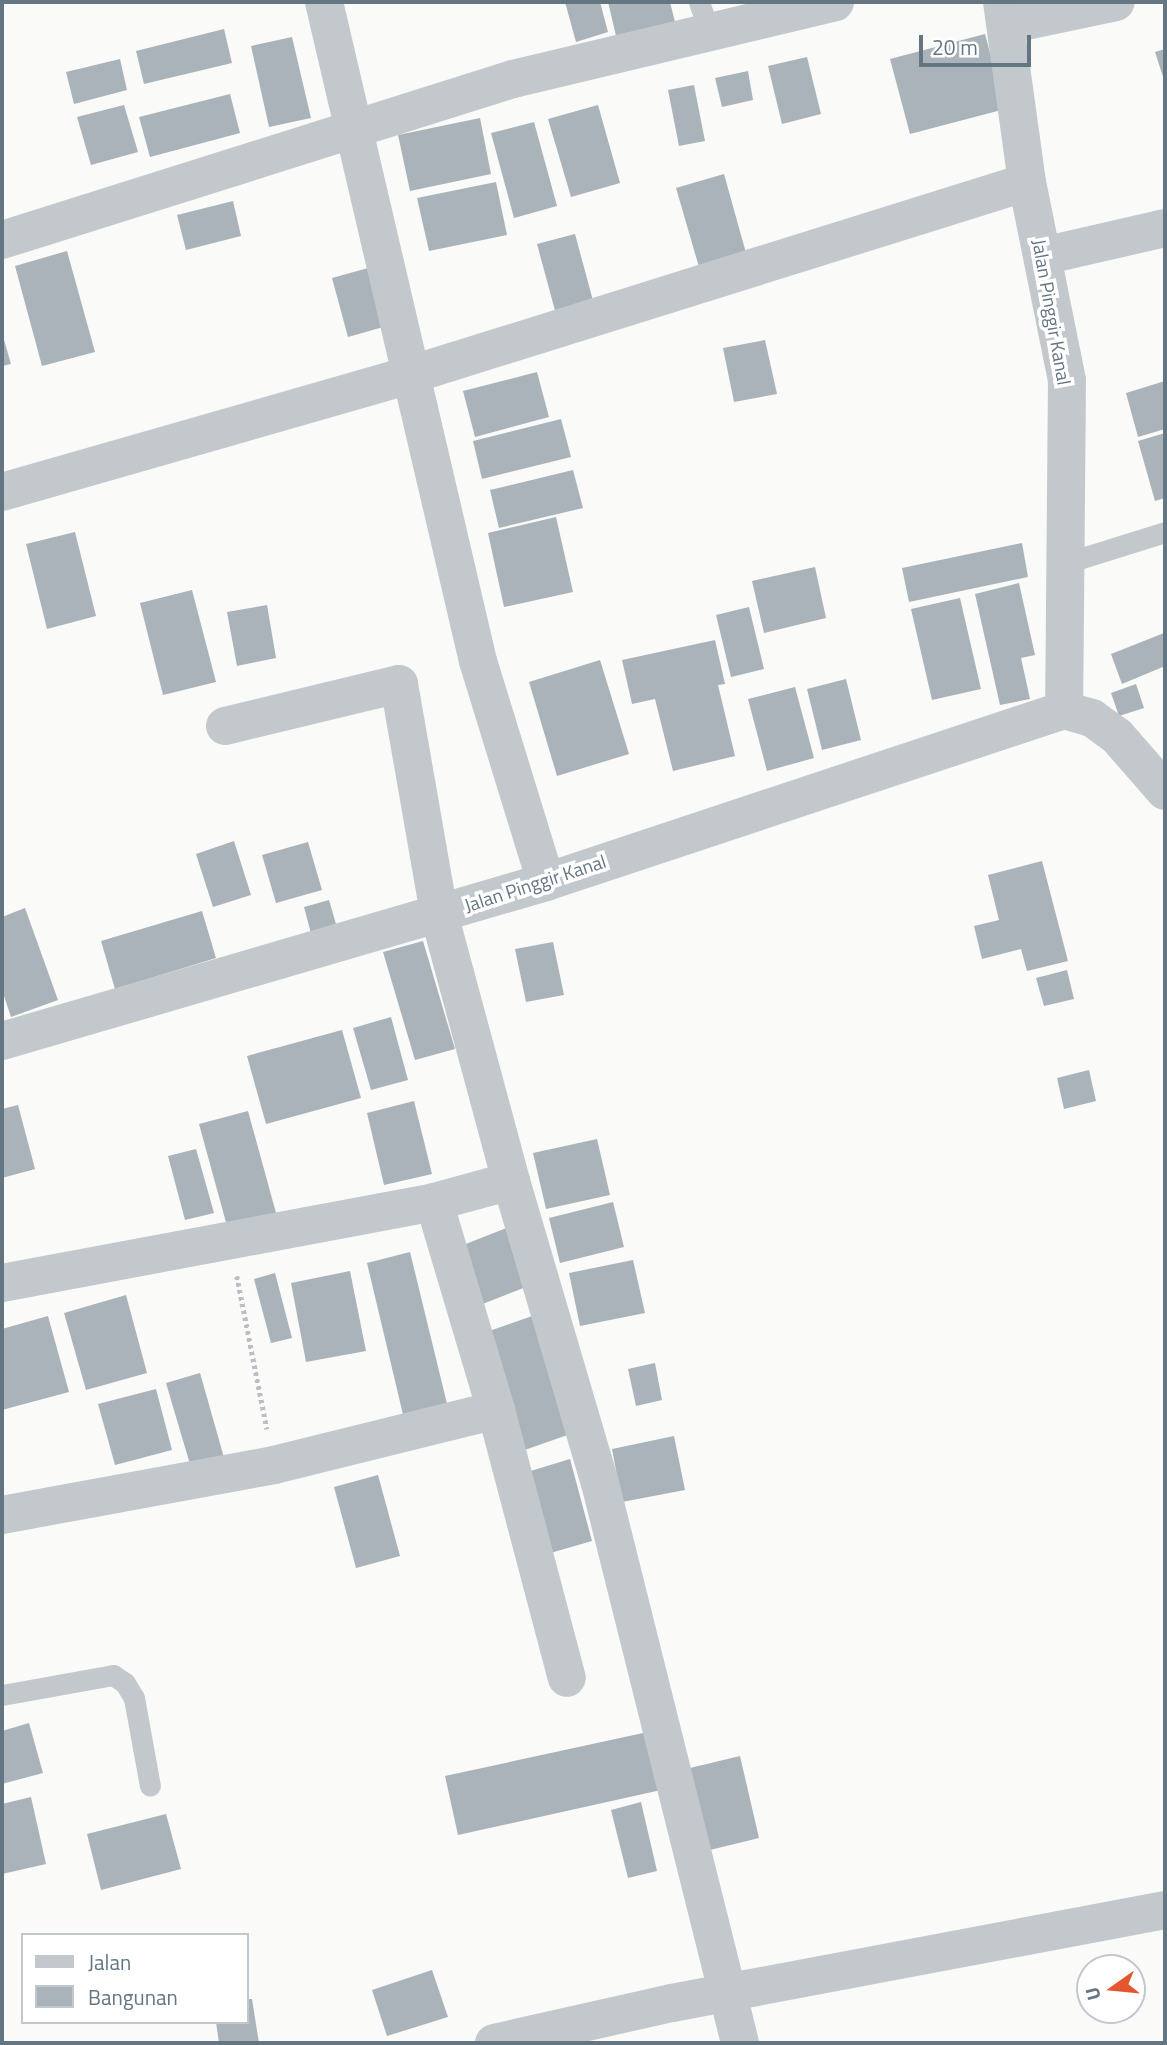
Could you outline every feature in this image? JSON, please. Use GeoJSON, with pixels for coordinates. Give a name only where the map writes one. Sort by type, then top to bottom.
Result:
{"type":"FeatureCollection","features":[{"type":"Feature","properties":{"kind":"street"},"geometry":{"type":"LineString","coordinates":[[324,2],[351,129],[413,374],[478,661],[546,882]]}},
{"type":"Feature","properties":{"kind":"street"},"geometry":{"type":"LineString","coordinates":[[2,240],[705,18],[835,2]]}},
{"type":"Feature","properties":{"kind":"street"},"geometry":{"type":"LineString","coordinates":[[1004,13],[1116,2]]}},
{"type":"Feature","properties":{"kind":"street","name":"Jalan Pinggir Kanal"},"geometry":{"type":"LineString","coordinates":[[2,1041],[546,882],[1064,710],[1068,380],[1027,182],[1004,13]]}},
{"type":"Feature","properties":{"kind":"street"},"geometry":{"type":"LineString","coordinates":[[2,492],[413,374],[1027,182]]}},
{"type":"Feature","properties":{"kind":"street"},"geometry":{"type":"LineString","coordinates":[[1043,256],[1165,228]]}},
{"type":"Feature","properties":{"kind":"street"},"geometry":{"type":"LineString","coordinates":[[225,726],[399,684],[439,914],[511,1181],[600,1483],[725,1995],[740,2043]]}},
{"type":"Feature","properties":{"kind":"street"},"geometry":{"type":"LineString","coordinates":[[1064,710],[1092,718],[1117,736],[1165,791]]}},
{"type":"Feature","properties":{"kind":"street"},"geometry":{"type":"LineString","coordinates":[[2,1283],[229,1237],[434,1202],[511,1181]]}},
{"type":"Feature","properties":{"kind":"street"},"geometry":{"type":"LineString","coordinates":[[434,1202],[496,1410],[567,1678]]}},
{"type":"Feature","properties":{"kind":"street"},"geometry":{"type":"LineString","coordinates":[[2,1515],[274,1465],[496,1410]]}},
{"type":"Feature","properties":{"kind":"street"},"geometry":{"type":"LineString","coordinates":[[494,2043],[725,1995],[1165,1910]]}},
{"type":"Feature","properties":{"kind":"lane"},"geometry":{"type":"LineString","coordinates":[[1066,563],[1165,532]]}},
{"type":"Feature","properties":{"kind":"lane"},"geometry":{"type":"LineString","coordinates":[[2,1695],[101,1673],[113,1675],[125,1683],[134,1698],[150,1786]]}},
{"type":"Feature","properties":{"kind":"path"},"geometry":{"type":"LineString","coordinates":[[229,1237],[274,1465]]}},
{"type":"Feature","properties":{"kind":"building"},"geometry":{"type":"Polygon","coordinates":[[[565,2],[600,2],[608,32],[576,42],[565,2]]]}},
{"type":"Feature","properties":{"kind":"building"},"geometry":{"type":"Polygon","coordinates":[[[608,2],[670,2],[676,26],[617,40],[608,2]]]}},
{"type":"Feature","properties":{"kind":"building"},"geometry":{"type":"Polygon","coordinates":[[[224,29],[232,63],[144,84],[136,51],[224,29]]]}},
{"type":"Feature","properties":{"kind":"building"},"geometry":{"type":"Polygon","coordinates":[[[985,34],[1005,109],[910,134],[890,59],[985,34]]]}},
{"type":"Feature","properties":{"kind":"building"},"geometry":{"type":"Polygon","coordinates":[[[292,37],[311,118],[269,127],[251,46],[292,37]]]}},
{"type":"Feature","properties":{"kind":"building"},"geometry":{"type":"Polygon","coordinates":[[[1165,49],[1165,83],[1155,52],[1165,49]]]}},
{"type":"Feature","properties":{"kind":"building"},"geometry":{"type":"Polygon","coordinates":[[[807,57],[821,114],[782,124],[768,66],[807,57]]]}},
{"type":"Feature","properties":{"kind":"building"},"geometry":{"type":"Polygon","coordinates":[[[120,59],[127,90],[74,104],[66,72],[120,59]]]}},
{"type":"Feature","properties":{"kind":"building"},"geometry":{"type":"Polygon","coordinates":[[[748,71],[753,100],[722,107],[715,78],[748,71]]]}},
{"type":"Feature","properties":{"kind":"building"},"geometry":{"type":"Polygon","coordinates":[[[694,85],[705,141],[679,146],[668,90],[694,85]]]}},
{"type":"Feature","properties":{"kind":"building"},"geometry":{"type":"Polygon","coordinates":[[[230,94],[240,133],[150,157],[139,117],[230,94]]]}},
{"type":"Feature","properties":{"kind":"building"},"geometry":{"type":"Polygon","coordinates":[[[124,105],[138,152],[91,165],[77,117],[124,105]]]}},
{"type":"Feature","properties":{"kind":"building"},"geometry":{"type":"Polygon","coordinates":[[[598,105],[620,183],[571,197],[548,119],[598,105]]]}},
{"type":"Feature","properties":{"kind":"building"},"geometry":{"type":"Polygon","coordinates":[[[480,118],[491,174],[410,191],[398,135],[480,118]]]}},
{"type":"Feature","properties":{"kind":"building"},"geometry":{"type":"Polygon","coordinates":[[[534,122],[557,206],[514,218],[491,133],[534,122]]]}},
{"type":"Feature","properties":{"kind":"building"},"geometry":{"type":"Polygon","coordinates":[[[724,174],[746,253],[699,267],[676,188],[724,174]]]}},
{"type":"Feature","properties":{"kind":"building"},"geometry":{"type":"Polygon","coordinates":[[[496,182],[507,235],[429,251],[417,198],[496,182]]]}},
{"type":"Feature","properties":{"kind":"building"},"geometry":{"type":"Polygon","coordinates":[[[233,201],[241,236],[186,250],[177,215],[233,201]]]}},
{"type":"Feature","properties":{"kind":"building"},"geometry":{"type":"Polygon","coordinates":[[[575,234],[595,308],[557,318],[537,244],[575,234]]]}},
{"type":"Feature","properties":{"kind":"building"},"geometry":{"type":"Polygon","coordinates":[[[67,251],[95,352],[42,366],[15,266],[67,251]]]}},
{"type":"Feature","properties":{"kind":"building"},"geometry":{"type":"Polygon","coordinates":[[[379,265],[394,324],[348,337],[332,278],[379,265]]]}},
{"type":"Feature","properties":{"kind":"building"},"geometry":{"type":"Polygon","coordinates":[[[2,333],[11,364],[2,366],[2,333]]]}},
{"type":"Feature","properties":{"kind":"building"},"geometry":{"type":"Polygon","coordinates":[[[765,340],[777,394],[734,402],[723,348],[765,340]]]}},
{"type":"Feature","properties":{"kind":"building"},"geometry":{"type":"Polygon","coordinates":[[[537,372],[549,417],[475,437],[463,391],[537,372]]]}},
{"type":"Feature","properties":{"kind":"building"},"geometry":{"type":"Polygon","coordinates":[[[1165,381],[1165,429],[1138,437],[1126,393],[1165,381]]]}},
{"type":"Feature","properties":{"kind":"building"},"geometry":{"type":"Polygon","coordinates":[[[561,419],[571,457],[482,479],[473,441],[561,419]]]}},
{"type":"Feature","properties":{"kind":"building"},"geometry":{"type":"Polygon","coordinates":[[[1165,433],[1165,498],[1155,501],[1138,441],[1165,433]]]}},
{"type":"Feature","properties":{"kind":"building"},"geometry":{"type":"Polygon","coordinates":[[[573,470],[583,508],[499,528],[490,490],[573,470]]]}},
{"type":"Feature","properties":{"kind":"building"},"geometry":{"type":"Polygon","coordinates":[[[556,517],[573,592],[504,607],[488,533],[556,517]]]}},
{"type":"Feature","properties":{"kind":"building"},"geometry":{"type":"Polygon","coordinates":[[[75,532],[96,616],[47,629],[26,544],[75,532]]]}},
{"type":"Feature","properties":{"kind":"building"},"geometry":{"type":"Polygon","coordinates":[[[1022,543],[1028,577],[909,602],[902,568],[1022,543]]]}},
{"type":"Feature","properties":{"kind":"building"},"geometry":{"type":"Polygon","coordinates":[[[815,567],[826,618],[764,633],[752,581],[815,567]]]}},
{"type":"Feature","properties":{"kind":"building"},"geometry":{"type":"Polygon","coordinates":[[[1019,583],[1035,655],[1021,658],[1030,699],[1000,705],[975,594],[1019,583]]]}},
{"type":"Feature","properties":{"kind":"building"},"geometry":{"type":"Polygon","coordinates":[[[192,590],[216,682],[163,695],[140,603],[192,590]]]}},
{"type":"Feature","properties":{"kind":"building"},"geometry":{"type":"Polygon","coordinates":[[[960,598],[981,689],[932,700],[911,609],[960,598]]]}},
{"type":"Feature","properties":{"kind":"building"},"geometry":{"type":"Polygon","coordinates":[[[267,605],[276,658],[237,666],[227,612],[267,605]]]}},
{"type":"Feature","properties":{"kind":"building"},"geometry":{"type":"Polygon","coordinates":[[[749,607],[764,669],[731,677],[716,615],[749,607]]]}},
{"type":"Feature","properties":{"kind":"building"},"geometry":{"type":"Polygon","coordinates":[[[1164,633],[1165,666],[1122,684],[1111,654],[1164,633]]]}},
{"type":"Feature","properties":{"kind":"building"},"geometry":{"type":"Polygon","coordinates":[[[715,640],[725,684],[718,685],[735,756],[673,771],[655,699],[632,704],[622,660],[715,640]]]}},
{"type":"Feature","properties":{"kind":"building"},"geometry":{"type":"Polygon","coordinates":[[[600,660],[629,754],[557,776],[529,682],[600,660]]]}},
{"type":"Feature","properties":{"kind":"building"},"geometry":{"type":"Polygon","coordinates":[[[846,679],[861,740],[822,750],[807,689],[846,679]]]}},
{"type":"Feature","properties":{"kind":"building"},"geometry":{"type":"Polygon","coordinates":[[[1136,684],[1144,708],[1119,716],[1111,693],[1136,684]]]}},
{"type":"Feature","properties":{"kind":"building"},"geometry":{"type":"Polygon","coordinates":[[[795,687],[814,758],[767,771],[748,699],[795,687]]]}},
{"type":"Feature","properties":{"kind":"building"},"geometry":{"type":"Polygon","coordinates":[[[234,841],[251,895],[213,907],[196,854],[234,841]]]}},
{"type":"Feature","properties":{"kind":"building"},"geometry":{"type":"Polygon","coordinates":[[[308,842],[322,890],[276,903],[262,855],[308,842]]]}},
{"type":"Feature","properties":{"kind":"building"},"geometry":{"type":"Polygon","coordinates":[[[1042,861],[1068,961],[1027,971],[1021,949],[982,959],[974,926],[999,920],[988,875],[1042,861]]]}},
{"type":"Feature","properties":{"kind":"building"},"geometry":{"type":"Polygon","coordinates":[[[329,900],[340,938],[314,945],[304,907],[329,900]]]}},
{"type":"Feature","properties":{"kind":"building"},"geometry":{"type":"Polygon","coordinates":[[[25,908],[58,1000],[11,1017],[2,990],[2,917],[25,908]]]}},
{"type":"Feature","properties":{"kind":"building"},"geometry":{"type":"Polygon","coordinates":[[[202,911],[216,958],[115,989],[101,941],[202,911]]]}},
{"type":"Feature","properties":{"kind":"building"},"geometry":{"type":"Polygon","coordinates":[[[423,941],[455,1049],[415,1060],[383,952],[423,941]]]}},
{"type":"Feature","properties":{"kind":"building"},"geometry":{"type":"Polygon","coordinates":[[[553,942],[564,995],[526,1002],[515,949],[553,942]]]}},
{"type":"Feature","properties":{"kind":"building"},"geometry":{"type":"Polygon","coordinates":[[[1067,970],[1074,999],[1044,1006],[1036,978],[1067,970]]]}},
{"type":"Feature","properties":{"kind":"building"},"geometry":{"type":"Polygon","coordinates":[[[391,1017],[408,1080],[371,1090],[353,1028],[391,1017]]]}},
{"type":"Feature","properties":{"kind":"building"},"geometry":{"type":"Polygon","coordinates":[[[342,1030],[361,1098],[266,1124],[247,1056],[342,1030]]]}},
{"type":"Feature","properties":{"kind":"building"},"geometry":{"type":"Polygon","coordinates":[[[1089,1070],[1096,1101],[1064,1109],[1057,1078],[1089,1070]]]}},
{"type":"Feature","properties":{"kind":"building"},"geometry":{"type":"Polygon","coordinates":[[[414,1101],[432,1174],[384,1185],[367,1113],[414,1101]]]}},
{"type":"Feature","properties":{"kind":"building"},"geometry":{"type":"Polygon","coordinates":[[[18,1105],[35,1169],[2,1178],[2,1109],[18,1105]]]}},
{"type":"Feature","properties":{"kind":"building"},"geometry":{"type":"Polygon","coordinates":[[[248,1111],[276,1213],[227,1226],[199,1124],[248,1111]]]}},
{"type":"Feature","properties":{"kind":"building"},"geometry":{"type":"Polygon","coordinates":[[[597,1139],[610,1195],[546,1209],[533,1153],[597,1139]]]}},
{"type":"Feature","properties":{"kind":"building"},"geometry":{"type":"Polygon","coordinates":[[[196,1149],[214,1213],[185,1220],[168,1156],[196,1149]]]}},
{"type":"Feature","properties":{"kind":"building"},"geometry":{"type":"Polygon","coordinates":[[[613,1202],[624,1247],[560,1263],[549,1218],[613,1202]]]}},
{"type":"Feature","properties":{"kind":"building"},"geometry":{"type":"Polygon","coordinates":[[[509,1227],[531,1285],[475,1307],[453,1249],[509,1227]]]}},
{"type":"Feature","properties":{"kind":"building"},"geometry":{"type":"Polygon","coordinates":[[[410,1252],[450,1416],[406,1427],[367,1263],[410,1252]]]}},
{"type":"Feature","properties":{"kind":"building"},"geometry":{"type":"Polygon","coordinates":[[[633,1260],[645,1313],[580,1326],[569,1273],[633,1260]]]}},
{"type":"Feature","properties":{"kind":"building"},"geometry":{"type":"Polygon","coordinates":[[[350,1271],[366,1351],[306,1362],[291,1283],[350,1271]]]}},
{"type":"Feature","properties":{"kind":"building"},"geometry":{"type":"Polygon","coordinates":[[[275,1273],[292,1338],[271,1343],[254,1279],[275,1273]]]}},
{"type":"Feature","properties":{"kind":"building"},"geometry":{"type":"Polygon","coordinates":[[[126,1295],[147,1373],[86,1390],[64,1313],[126,1295]]]}},
{"type":"Feature","properties":{"kind":"building"},"geometry":{"type":"Polygon","coordinates":[[[538,1314],[579,1431],[516,1453],[475,1336],[538,1314]]]}},
{"type":"Feature","properties":{"kind":"building"},"geometry":{"type":"Polygon","coordinates":[[[48,1316],[69,1392],[2,1410],[2,1329],[48,1316]]]}},
{"type":"Feature","properties":{"kind":"building"},"geometry":{"type":"Polygon","coordinates":[[[655,1363],[662,1400],[636,1406],[628,1369],[655,1363]]]}},
{"type":"Feature","properties":{"kind":"building"},"geometry":{"type":"Polygon","coordinates":[[[200,1373],[225,1461],[192,1471],[166,1383],[200,1373]]]}},
{"type":"Feature","properties":{"kind":"building"},"geometry":{"type":"Polygon","coordinates":[[[156,1389],[172,1450],[115,1465],[98,1404],[156,1389]]]}},
{"type":"Feature","properties":{"kind":"building"},"geometry":{"type":"Polygon","coordinates":[[[674,1436],[685,1490],[622,1502],[612,1449],[674,1436]]]}},
{"type":"Feature","properties":{"kind":"building"},"geometry":{"type":"Polygon","coordinates":[[[570,1459],[592,1541],[547,1554],[524,1473],[570,1459]]]}},
{"type":"Feature","properties":{"kind":"building"},"geometry":{"type":"Polygon","coordinates":[[[378,1475],[400,1556],[356,1568],[334,1487],[378,1475]]]}},
{"type":"Feature","properties":{"kind":"building"},"geometry":{"type":"Polygon","coordinates":[[[29,1723],[43,1773],[2,1784],[2,1731],[29,1723]]]}},
{"type":"Feature","properties":{"kind":"building"},"geometry":{"type":"Polygon","coordinates":[[[657,1730],[670,1788],[458,1835],[445,1776],[657,1730]]]}},
{"type":"Feature","properties":{"kind":"building"},"geometry":{"type":"Polygon","coordinates":[[[740,1756],[759,1838],[710,1850],[690,1768],[740,1756]]]}},
{"type":"Feature","properties":{"kind":"building"},"geometry":{"type":"Polygon","coordinates":[[[31,1797],[46,1864],[2,1874],[2,1804],[31,1797]]]}},
{"type":"Feature","properties":{"kind":"building"},"geometry":{"type":"Polygon","coordinates":[[[641,1802],[657,1871],[628,1878],[611,1810],[641,1802]]]}},
{"type":"Feature","properties":{"kind":"building"},"geometry":{"type":"Polygon","coordinates":[[[166,1814],[181,1869],[101,1890],[87,1834],[166,1814]]]}},
{"type":"Feature","properties":{"kind":"building"},"geometry":{"type":"Polygon","coordinates":[[[432,1970],[448,2017],[387,2036],[372,1990],[432,1970]]]}},
{"type":"Feature","properties":{"kind":"building"},"geometry":{"type":"Polygon","coordinates":[[[248,1999],[252,1999],[259,2043],[219,2043],[216,2024],[248,2024],[248,1999]]]}}]}
